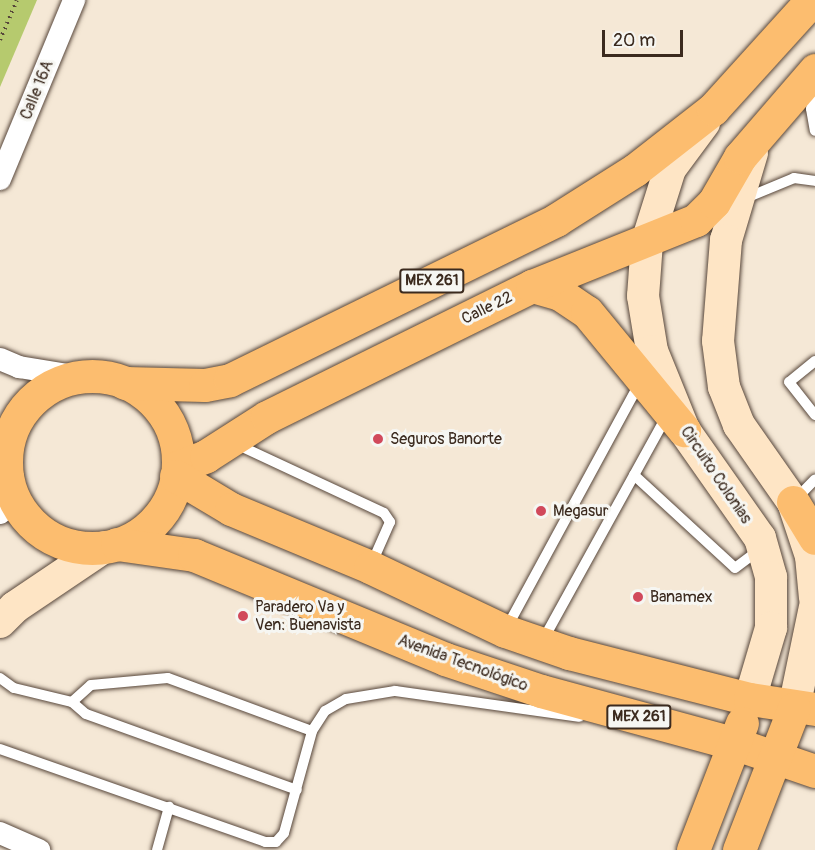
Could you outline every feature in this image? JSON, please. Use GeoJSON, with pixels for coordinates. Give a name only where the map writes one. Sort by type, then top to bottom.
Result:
{"type":"FeatureCollection","features":[{"type":"Feature","properties":{"kind":"main road","name":"Circuito Colonias"},"geometry":{"type":"LineString","coordinates":[[693,850],[736,744],[771,628],[771,577],[763,548],[676,421],[652,351],[643,296],[647,242],[670,169],[713,109],[813,0]]}},
{"type":"Feature","properties":{"kind":"main road","name":"MEX 261"},"geometry":{"type":"LineString","coordinates":[[815,70],[770,124],[748,160],[735,204],[720,292],[718,341],[724,387],[739,425],[804,490],[815,598]]}},
{"type":"Feature","properties":{"kind":"main road","name":"MEX 261"},"geometry":{"type":"LineString","coordinates":[[125,383],[205,385],[230,380],[556,220],[635,170],[713,109]]}},
{"type":"Feature","properties":{"kind":"main road","name":"Calle 22"},"geometry":{"type":"LineString","coordinates":[[177,471],[206,456],[267,417],[532,286],[647,242],[696,220],[714,202],[740,157],[770,124]]}},
{"type":"Feature","properties":{"kind":"main road"},"geometry":{"type":"LineString","coordinates":[[532,286],[561,294],[586,312],[676,421]]}},
{"type":"Feature","properties":{"kind":"main road"},"geometry":{"type":"LineString","coordinates":[[0,622],[15,608],[156,518],[172,491],[177,471],[176,443],[161,411],[125,383],[80,377],[61,382],[30,403],[10,436],[5,480],[27,519],[50,537],[76,547],[111,546]]}},
{"type":"Feature","properties":{"kind":"main road"},"geometry":{"type":"LineString","coordinates":[[177,471],[231,509],[370,567],[505,631],[542,644],[750,699],[804,709]]}},
{"type":"Feature","properties":{"kind":"main road"},"geometry":{"type":"LineString","coordinates":[[804,490],[815,538]]}},
{"type":"Feature","properties":{"kind":"main road","name":"Avenida Tecnológico"},"geometry":{"type":"LineString","coordinates":[[111,546],[163,548],[194,555],[445,659],[541,691],[777,756],[815,771]]}},
{"type":"Feature","properties":{"kind":"main road"},"geometry":{"type":"LineString","coordinates":[[739,850],[777,756],[804,709],[815,608]]}},
{"type":"Feature","properties":{"kind":"street","name":"Calle 16A"},"geometry":{"type":"LineString","coordinates":[[0,179],[74,0]]}},
{"type":"Feature","properties":{"kind":"street"},"geometry":{"type":"LineString","coordinates":[[0,359],[19,367],[80,377]]}},
{"type":"Feature","properties":{"kind":"street"},"geometry":{"type":"LineString","coordinates":[[0,833],[39,850]]}},
{"type":"Feature","properties":{"kind":"lane"},"geometry":{"type":"LineString","coordinates":[[815,82],[811,109],[815,131]]}},
{"type":"Feature","properties":{"kind":"lane"},"geometry":{"type":"LineString","coordinates":[[735,204],[794,178],[815,181]]}},
{"type":"Feature","properties":{"kind":"lane"},"geometry":{"type":"LineString","coordinates":[[815,361],[789,382],[815,415]]}},
{"type":"Feature","properties":{"kind":"lane"},"geometry":{"type":"LineString","coordinates":[[505,631],[642,379]]}},
{"type":"Feature","properties":{"kind":"lane"},"geometry":{"type":"LineString","coordinates":[[542,644],[634,475],[676,421]]}},
{"type":"Feature","properties":{"kind":"lane"},"geometry":{"type":"LineString","coordinates":[[230,441],[384,513],[390,522],[370,567]]}},
{"type":"Feature","properties":{"kind":"lane"},"geometry":{"type":"LineString","coordinates":[[634,475],[735,568],[763,548]]}},
{"type":"Feature","properties":{"kind":"lane"},"geometry":{"type":"LineString","coordinates":[[0,678],[14,688],[72,702],[86,714],[297,790]]}},
{"type":"Feature","properties":{"kind":"lane"},"geometry":{"type":"LineString","coordinates":[[72,702],[91,686],[168,678],[312,731]]}},
{"type":"Feature","properties":{"kind":"lane"},"geometry":{"type":"LineString","coordinates":[[0,749],[265,842],[276,842],[284,833],[312,731],[325,711],[346,699],[395,691],[702,734]]}},
{"type":"Feature","properties":{"kind":"lane"},"geometry":{"type":"LineString","coordinates":[[157,850],[169,807]]}},
{"type":"Feature","properties":{"kind":"path"},"geometry":{"type":"LineString","coordinates":[[0,40],[17,0]]}},
{"type":"Feature","properties":{"kind":"green space"},"geometry":{"type":"Polygon","coordinates":[[[0,0],[37,0],[0,87],[0,0]]]}},
{"type":"Feature","properties":{"kind":"place","name":"Seguros Banorte"},"geometry":{"type":"Point","coordinates":[378,439]}},
{"type":"Feature","properties":{"kind":"place","name":"Megasur"},"geometry":{"type":"Point","coordinates":[541,511]}},
{"type":"Feature","properties":{"kind":"place","name":"Banamex"},"geometry":{"type":"Point","coordinates":[638,597]}},
{"type":"Feature","properties":{"kind":"place","name":"Paradero Va y Ven: Buenavista"},"geometry":{"type":"Point","coordinates":[243,616]}}]}
